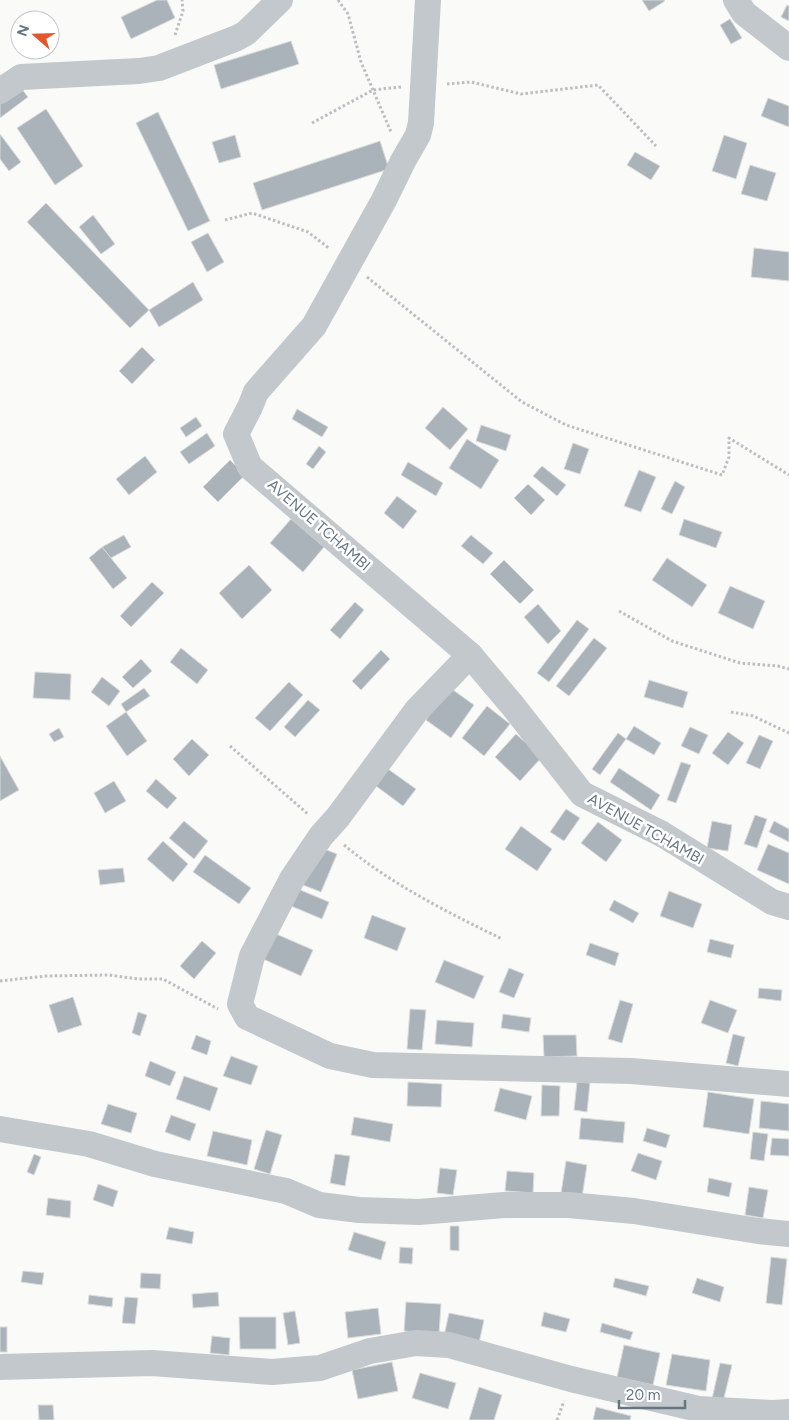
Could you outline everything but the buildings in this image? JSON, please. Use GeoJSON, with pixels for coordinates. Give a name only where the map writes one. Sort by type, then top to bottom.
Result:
{"type":"FeatureCollection","features":[{"type":"Feature","properties":{"kind":"street"},"geometry":{"type":"LineString","coordinates":[[0,91],[21,77],[139,71],[159,68],[246,33],[280,0]]}},
{"type":"Feature","properties":{"kind":"street","name":"AVENUE TCHAMBI"},"geometry":{"type":"LineString","coordinates":[[428,0],[421,123],[418,135],[314,326],[256,392],[236,434],[250,466],[470,656],[513,706],[582,794],[662,834],[772,902],[789,907]]}},
{"type":"Feature","properties":{"kind":"street"},"geometry":{"type":"LineString","coordinates":[[736,0],[744,14],[789,48]]}},
{"type":"Feature","properties":{"kind":"street"},"geometry":{"type":"LineString","coordinates":[[470,656],[417,710],[292,879],[252,956],[240,1004],[247,1017],[330,1056],[372,1065],[630,1071],[789,1084]]}},
{"type":"Feature","properties":{"kind":"street"},"geometry":{"type":"LineString","coordinates":[[0,1129],[89,1144],[155,1164],[286,1191],[319,1205],[359,1210],[418,1212],[504,1205],[569,1205],[634,1211],[758,1231],[789,1234]]}},
{"type":"Feature","properties":{"kind":"street"},"geometry":{"type":"LineString","coordinates":[[0,1366],[152,1363],[272,1372],[320,1368],[370,1351],[416,1344],[449,1345],[571,1379],[698,1409],[773,1413],[789,1412]]}},
{"type":"Feature","properties":{"kind":"path"},"geometry":{"type":"LineString","coordinates":[[169,64],[176,31],[184,11],[182,0]]}},
{"type":"Feature","properties":{"kind":"path"},"geometry":{"type":"LineString","coordinates":[[338,0],[348,14],[361,62],[403,161]]}},
{"type":"Feature","properties":{"kind":"path"},"geometry":{"type":"LineString","coordinates":[[312,123],[373,90],[471,82],[521,94],[598,85],[656,146]]}},
{"type":"Feature","properties":{"kind":"path"},"geometry":{"type":"LineString","coordinates":[[225,220],[252,213],[308,232],[522,402],[566,425],[722,475],[729,457],[729,438],[789,475]]}},
{"type":"Feature","properties":{"kind":"path"},"geometry":{"type":"LineString","coordinates":[[619,611],[672,641],[740,664],[778,666],[789,669]]}},
{"type":"Feature","properties":{"kind":"path"},"geometry":{"type":"LineString","coordinates":[[731,712],[753,716],[789,733]]}},
{"type":"Feature","properties":{"kind":"path"},"geometry":{"type":"LineString","coordinates":[[230,746],[359,857],[433,905],[502,939]]}},
{"type":"Feature","properties":{"kind":"path"},"geometry":{"type":"LineString","coordinates":[[0,981],[46,976],[109,975],[163,980],[217,1009],[247,1017]]}}]}
